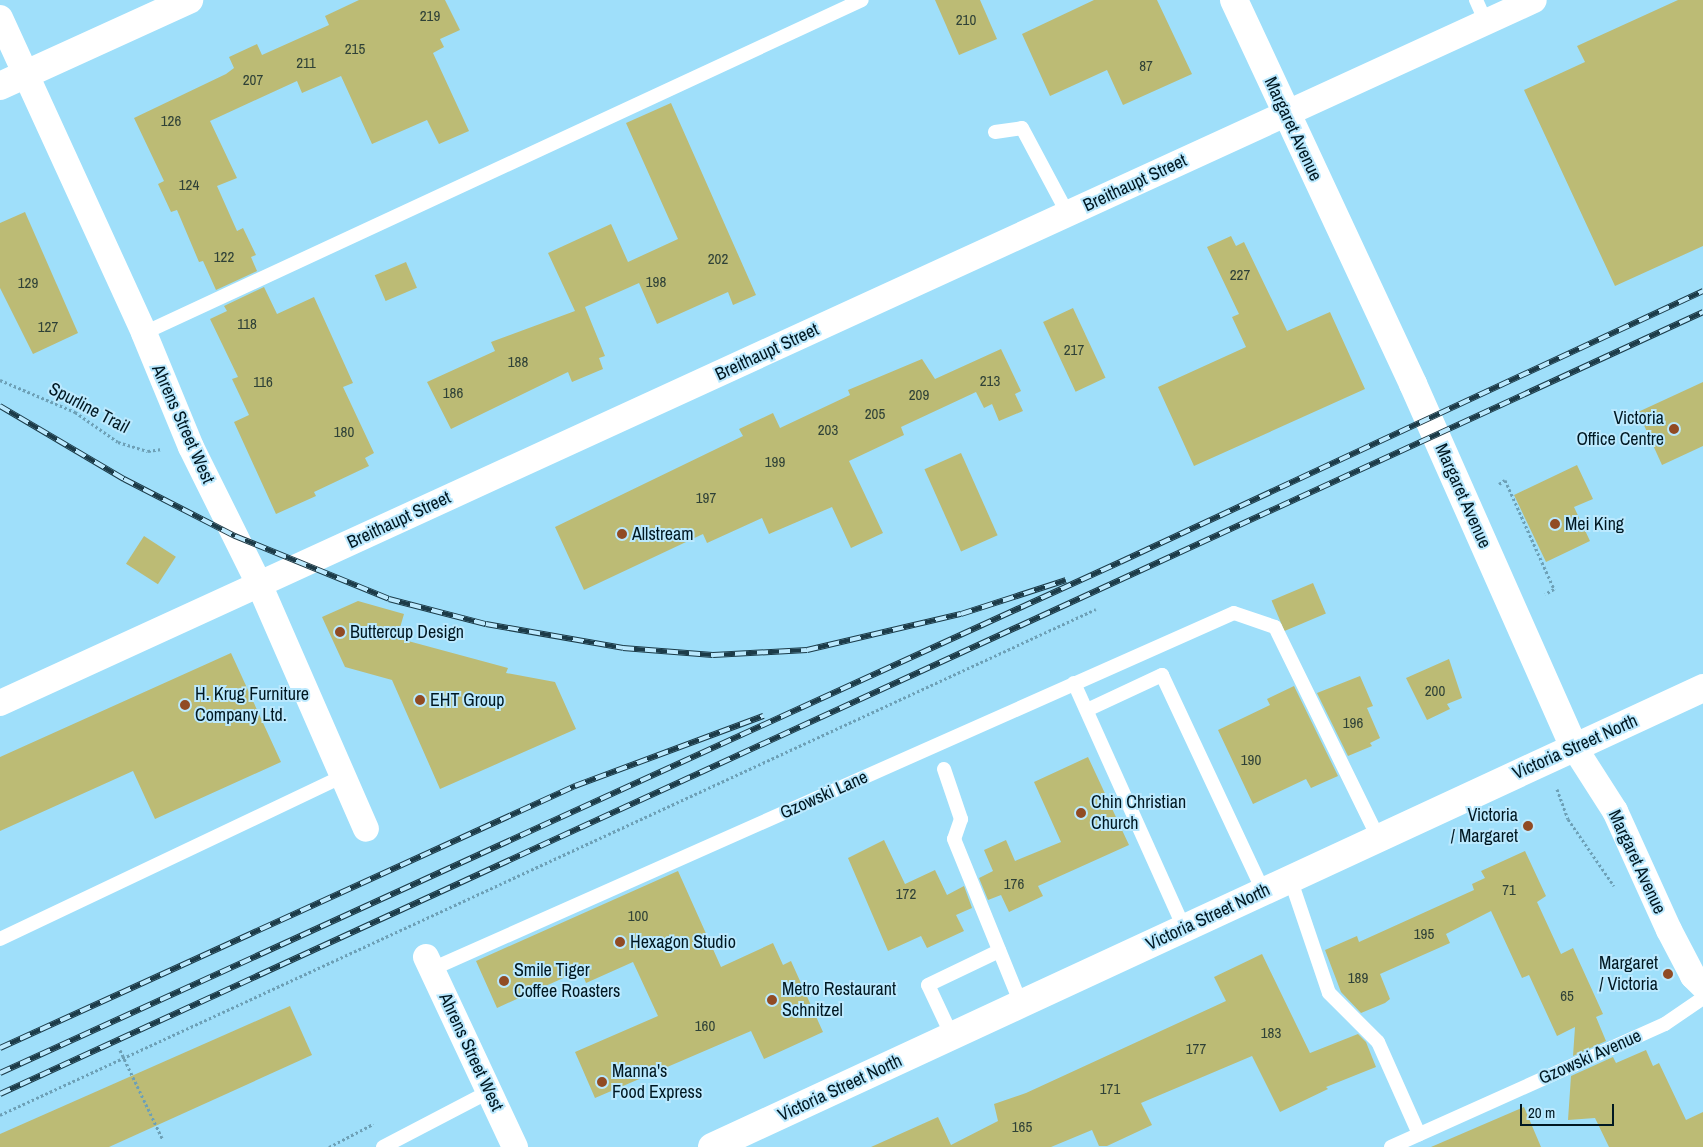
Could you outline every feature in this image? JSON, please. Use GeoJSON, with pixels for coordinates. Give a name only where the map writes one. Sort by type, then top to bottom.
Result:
{"type":"FeatureCollection","features":[{"type":"Feature","properties":{"kind":"main road"},"geometry":{"type":"LineString","coordinates":[[0,86],[189,0]]}},
{"type":"Feature","properties":{"kind":"main road","name":"Margaret Avenue"},"geometry":{"type":"LineString","coordinates":[[1234,0],[1413,384],[1574,747]]}},
{"type":"Feature","properties":{"kind":"main road","name":"Victoria Street North"},"geometry":{"type":"LineString","coordinates":[[712,1147],[1703,688]]}},
{"type":"Feature","properties":{"kind":"street","name":"Breithaupt Street"},"geometry":{"type":"LineString","coordinates":[[0,703],[1286,114],[1481,11],[1534,0]]}},
{"type":"Feature","properties":{"kind":"street","name":"Ahrens Street West"},"geometry":{"type":"LineString","coordinates":[[0,18],[144,333],[192,447],[258,584],[366,829]]}},
{"type":"Feature","properties":{"kind":"street","name":"Margaret Avenue"},"geometry":{"type":"LineString","coordinates":[[1574,747],[1615,811],[1669,930],[1693,976],[1703,986]]}},
{"type":"Feature","properties":{"kind":"street","name":"Ahrens Street West"},"geometry":{"type":"LineString","coordinates":[[429,963],[515,1147]]}},
{"type":"Feature","properties":{"kind":"lane"},"geometry":{"type":"LineString","coordinates":[[144,333],[862,0]]}},
{"type":"Feature","properties":{"kind":"lane"},"geometry":{"type":"LineString","coordinates":[[995,132],[1022,128],[1068,214]]}},
{"type":"Feature","properties":{"kind":"lane","name":"Gzowski Lane"},"geometry":{"type":"LineString","coordinates":[[429,963],[1234,613],[1275,627],[1378,837]]}},
{"type":"Feature","properties":{"kind":"lane"},"geometry":{"type":"LineString","coordinates":[[1087,710],[1162,675],[1263,891]]}},
{"type":"Feature","properties":{"kind":"lane"},"geometry":{"type":"LineString","coordinates":[[1074,683],[1184,928]]}},
{"type":"Feature","properties":{"kind":"lane"},"geometry":{"type":"LineString","coordinates":[[944,769],[961,819],[954,839],[1021,1004]]}},
{"type":"Feature","properties":{"kind":"lane"},"geometry":{"type":"LineString","coordinates":[[0,939],[343,776]]}},
{"type":"Feature","properties":{"kind":"lane"},"geometry":{"type":"LineString","coordinates":[[1290,878],[1329,993],[1378,1042],[1419,1134]]}},
{"type":"Feature","properties":{"kind":"lane"},"geometry":{"type":"LineString","coordinates":[[952,1036],[928,984],[999,951]]}},
{"type":"Feature","properties":{"kind":"lane","name":"Gzowski Avenue"},"geometry":{"type":"LineString","coordinates":[[1391,1147],[1665,1024],[1703,998]]}},
{"type":"Feature","properties":{"kind":"lane"},"geometry":{"type":"LineString","coordinates":[[383,1147],[490,1091]]}},
{"type":"Feature","properties":{"kind":"path","name":"Spurline Trail"},"geometry":{"type":"LineString","coordinates":[[0,380],[76,412],[118,442],[148,451],[168,447]]}},
{"type":"Feature","properties":{"kind":"path"},"geometry":{"type":"LineString","coordinates":[[1498,484],[1505,480],[1554,589],[1545,594]]}},
{"type":"Feature","properties":{"kind":"path"},"geometry":{"type":"LineString","coordinates":[[0,1115],[1096,610]]}},
{"type":"Feature","properties":{"kind":"path"},"geometry":{"type":"LineString","coordinates":[[120,1050],[162,1138]]}},
{"type":"Feature","properties":{"kind":"building"},"geometry":{"type":"Polygon","coordinates":[[[359,0],[445,0],[460,30],[440,39],[444,47],[433,53],[469,131],[439,144],[427,120],[372,144],[341,76],[302,93],[297,81],[210,121],[237,178],[217,186],[237,231],[243,228],[256,255],[251,257],[257,271],[216,290],[203,261],[199,262],[177,210],[171,212],[158,184],[164,181],[134,118],[226,74],[234,68],[229,57],[257,44],[262,55],[329,25],[325,16],[359,0]]]}},
{"type":"Feature","properties":{"kind":"building"},"geometry":{"type":"Polygon","coordinates":[[[935,0],[980,0],[997,39],[959,55],[935,0]]]}},
{"type":"Feature","properties":{"kind":"building"},"geometry":{"type":"Polygon","coordinates":[[[1094,0],[1157,0],[1192,74],[1123,105],[1107,70],[1050,96],[1022,34],[1094,0]]]}},
{"type":"Feature","properties":{"kind":"building"},"geometry":{"type":"Polygon","coordinates":[[[1678,0],[1703,0],[1703,246],[1615,286],[1524,90],[1585,62],[1577,46],[1678,0]]]}},
{"type":"Feature","properties":{"kind":"building"},"geometry":{"type":"Polygon","coordinates":[[[671,103],[756,295],[733,305],[728,292],[657,324],[639,283],[585,307],[605,356],[599,358],[603,369],[572,382],[568,372],[451,429],[427,382],[495,351],[491,342],[575,311],[548,253],[611,224],[628,262],[678,239],[626,123],[671,103]]]}},
{"type":"Feature","properties":{"kind":"building"},"geometry":{"type":"Polygon","coordinates":[[[25,212],[78,333],[33,354],[0,288],[0,223],[25,212]]]}},
{"type":"Feature","properties":{"kind":"building"},"geometry":{"type":"Polygon","coordinates":[[[1231,236],[1236,246],[1244,242],[1287,331],[1330,312],[1365,389],[1194,466],[1158,387],[1246,347],[1232,317],[1239,314],[1207,247],[1231,236]]]}},
{"type":"Feature","properties":{"kind":"building"},"geometry":{"type":"Polygon","coordinates":[[[406,262],[417,288],[386,301],[375,275],[406,262]]]}},
{"type":"Feature","properties":{"kind":"building"},"geometry":{"type":"Polygon","coordinates":[[[264,287],[277,314],[314,297],[353,383],[343,387],[374,453],[365,458],[369,466],[314,492],[316,496],[276,514],[234,422],[249,415],[232,379],[238,377],[210,319],[227,311],[224,306],[264,287]]]}},
{"type":"Feature","properties":{"kind":"building"},"geometry":{"type":"Polygon","coordinates":[[[1073,308],[1106,378],[1076,392],[1043,322],[1073,308]]]}},
{"type":"Feature","properties":{"kind":"building"},"geometry":{"type":"Polygon","coordinates":[[[1001,349],[1021,391],[1015,394],[1023,411],[999,421],[992,404],[984,408],[976,392],[901,427],[904,435],[849,461],[883,533],[851,548],[832,507],[769,534],[762,518],[707,543],[703,534],[584,590],[555,527],[743,436],[739,429],[773,413],[780,428],[850,395],[848,390],[922,359],[935,379],[1001,349]]]}},
{"type":"Feature","properties":{"kind":"building","name":"Victoria Office Centre"},"geometry":{"type":"Polygon","coordinates":[[[1703,382],[1703,446],[1662,465],[1638,412],[1703,382]]]}},
{"type":"Feature","properties":{"kind":"building"},"geometry":{"type":"Polygon","coordinates":[[[961,453],[998,535],[961,551],[924,469],[961,453]]]}},
{"type":"Feature","properties":{"kind":"building","name":"Mei King"},"geometry":{"type":"Polygon","coordinates":[[[1577,465],[1593,499],[1574,507],[1590,541],[1546,562],[1514,495],[1577,465]]]}},
{"type":"Feature","properties":{"kind":"building"},"geometry":{"type":"Polygon","coordinates":[[[144,536],[176,557],[158,584],[126,564],[144,536]]]}},
{"type":"Feature","properties":{"kind":"building"},"geometry":{"type":"Polygon","coordinates":[[[1313,583],[1326,613],[1284,631],[1272,601],[1313,583]]]}},
{"type":"Feature","properties":{"kind":"building"},"geometry":{"type":"Polygon","coordinates":[[[358,601],[404,614],[397,638],[508,668],[506,673],[555,682],[576,729],[440,789],[392,680],[345,667],[322,617],[358,601]]]}},
{"type":"Feature","properties":{"kind":"building","name":"H. Krug Furniture Company Ltd."},"geometry":{"type":"Polygon","coordinates":[[[231,653],[281,762],[155,819],[133,771],[0,831],[0,757],[231,653]]]}},
{"type":"Feature","properties":{"kind":"building"},"geometry":{"type":"Polygon","coordinates":[[[1449,659],[1462,698],[1447,704],[1450,709],[1427,720],[1406,678],[1449,659]]]}},
{"type":"Feature","properties":{"kind":"building"},"geometry":{"type":"Polygon","coordinates":[[[1360,676],[1373,706],[1367,708],[1380,738],[1370,743],[1372,746],[1348,756],[1317,693],[1360,676]]]}},
{"type":"Feature","properties":{"kind":"building"},"geometry":{"type":"Polygon","coordinates":[[[1294,686],[1338,776],[1311,788],[1306,779],[1253,804],[1218,730],[1270,705],[1267,699],[1294,686]]]}},
{"type":"Feature","properties":{"kind":"building","name":"Chin Christian Church"},"geometry":{"type":"Polygon","coordinates":[[[1088,757],[1129,845],[1038,886],[1043,896],[1009,912],[1001,895],[988,900],[979,878],[993,871],[984,850],[1006,840],[1015,861],[1061,842],[1034,782],[1088,757]]]}},
{"type":"Feature","properties":{"kind":"building"},"geometry":{"type":"Polygon","coordinates":[[[884,840],[905,884],[935,870],[947,895],[964,886],[972,908],[956,915],[964,931],[927,948],[921,936],[888,951],[848,858],[884,840]]]}},
{"type":"Feature","properties":{"kind":"building"},"geometry":{"type":"Polygon","coordinates":[[[1525,851],[1546,896],[1537,902],[1561,954],[1573,948],[1603,1014],[1596,1017],[1606,1041],[1573,1056],[1575,1027],[1557,1036],[1529,975],[1522,978],[1491,911],[1446,934],[1450,943],[1380,974],[1390,999],[1385,1003],[1361,1013],[1341,992],[1325,950],[1357,936],[1359,942],[1474,890],[1472,884],[1485,878],[1481,871],[1525,851]]]}},
{"type":"Feature","properties":{"kind":"building"},"geometry":{"type":"Polygon","coordinates":[[[678,871],[721,967],[773,943],[783,965],[791,961],[823,1032],[764,1059],[751,1031],[595,1098],[575,1052],[658,1016],[633,962],[586,983],[581,970],[497,1008],[476,961],[678,871]]]}},
{"type":"Feature","properties":{"kind":"building"},"geometry":{"type":"Polygon","coordinates":[[[1262,954],[1310,1053],[1358,1034],[1366,1042],[1376,1067],[1326,1087],[1328,1089],[1280,1112],[1252,1056],[1141,1103],[1152,1125],[1107,1146],[1099,1146],[1092,1130],[1051,1147],[871,1147],[938,1117],[951,1145],[998,1121],[994,1104],[1026,1093],[1226,1001],[1214,977],[1262,954]]]}},
{"type":"Feature","properties":{"kind":"building"},"geometry":{"type":"Polygon","coordinates":[[[290,1006],[312,1055],[109,1147],[0,1147],[0,1134],[290,1006]]]}},
{"type":"Feature","properties":{"kind":"building"},"geometry":{"type":"Polygon","coordinates":[[[1646,1050],[1653,1066],[1659,1063],[1686,1120],[1703,1112],[1703,1147],[1609,1147],[1595,1118],[1568,1120],[1571,1076],[1613,1057],[1616,1063],[1646,1050]]]}},
{"type":"Feature","properties":{"kind":"building"},"geometry":{"type":"Polygon","coordinates":[[[1524,1107],[1541,1147],[1431,1147],[1524,1107]]]}},
{"type":"Feature","properties":{"kind":"railway"},"geometry":{"type":"LineString","coordinates":[[0,1073],[1120,562],[1703,291]]}},
{"type":"Feature","properties":{"kind":"railway"},"geometry":{"type":"LineString","coordinates":[[0,1094],[1703,312]]}},
{"type":"Feature","properties":{"kind":"railway"},"geometry":{"type":"LineString","coordinates":[[0,406],[124,479],[235,536],[389,599],[486,624],[623,648],[713,655],[807,650],[961,614],[1066,580]]}},
{"type":"Feature","properties":{"kind":"railway"},"geometry":{"type":"LineString","coordinates":[[0,1048],[575,786],[763,716]]}},
{"type":"Feature","properties":{"kind":"place","name":"Victoria Office Centre"},"geometry":{"type":"Point","coordinates":[1674,429]}},
{"type":"Feature","properties":{"kind":"place","name":"Mei King"},"geometry":{"type":"Point","coordinates":[1555,524]}},
{"type":"Feature","properties":{"kind":"place","name":"Allstream"},"geometry":{"type":"Point","coordinates":[622,534]}},
{"type":"Feature","properties":{"kind":"place","name":"Buttercup Design"},"geometry":{"type":"Point","coordinates":[340,632]}},
{"type":"Feature","properties":{"kind":"place","name":"EHT Group"},"geometry":{"type":"Point","coordinates":[420,700]}},
{"type":"Feature","properties":{"kind":"place","name":"H. Krug Furniture Company Ltd."},"geometry":{"type":"Point","coordinates":[185,705]}},
{"type":"Feature","properties":{"kind":"place","name":"Chin Christian Church"},"geometry":{"type":"Point","coordinates":[1081,813]}},
{"type":"Feature","properties":{"kind":"place","name":"Victoria / Margaret"},"geometry":{"type":"Point","coordinates":[1528,826]}},
{"type":"Feature","properties":{"kind":"place","name":"Hexagon Studio"},"geometry":{"type":"Point","coordinates":[620,942]}},
{"type":"Feature","properties":{"kind":"place","name":"Margaret / Victoria"},"geometry":{"type":"Point","coordinates":[1668,974]}},
{"type":"Feature","properties":{"kind":"place","name":"Smile Tiger Coffee Roasters"},"geometry":{"type":"Point","coordinates":[504,981]}},
{"type":"Feature","properties":{"kind":"place","name":"Metro Restaurant Schnitzel"},"geometry":{"type":"Point","coordinates":[772,1000]}},
{"type":"Feature","properties":{"kind":"place","name":"Manna's Food Express"},"geometry":{"type":"Point","coordinates":[602,1082]}}]}
